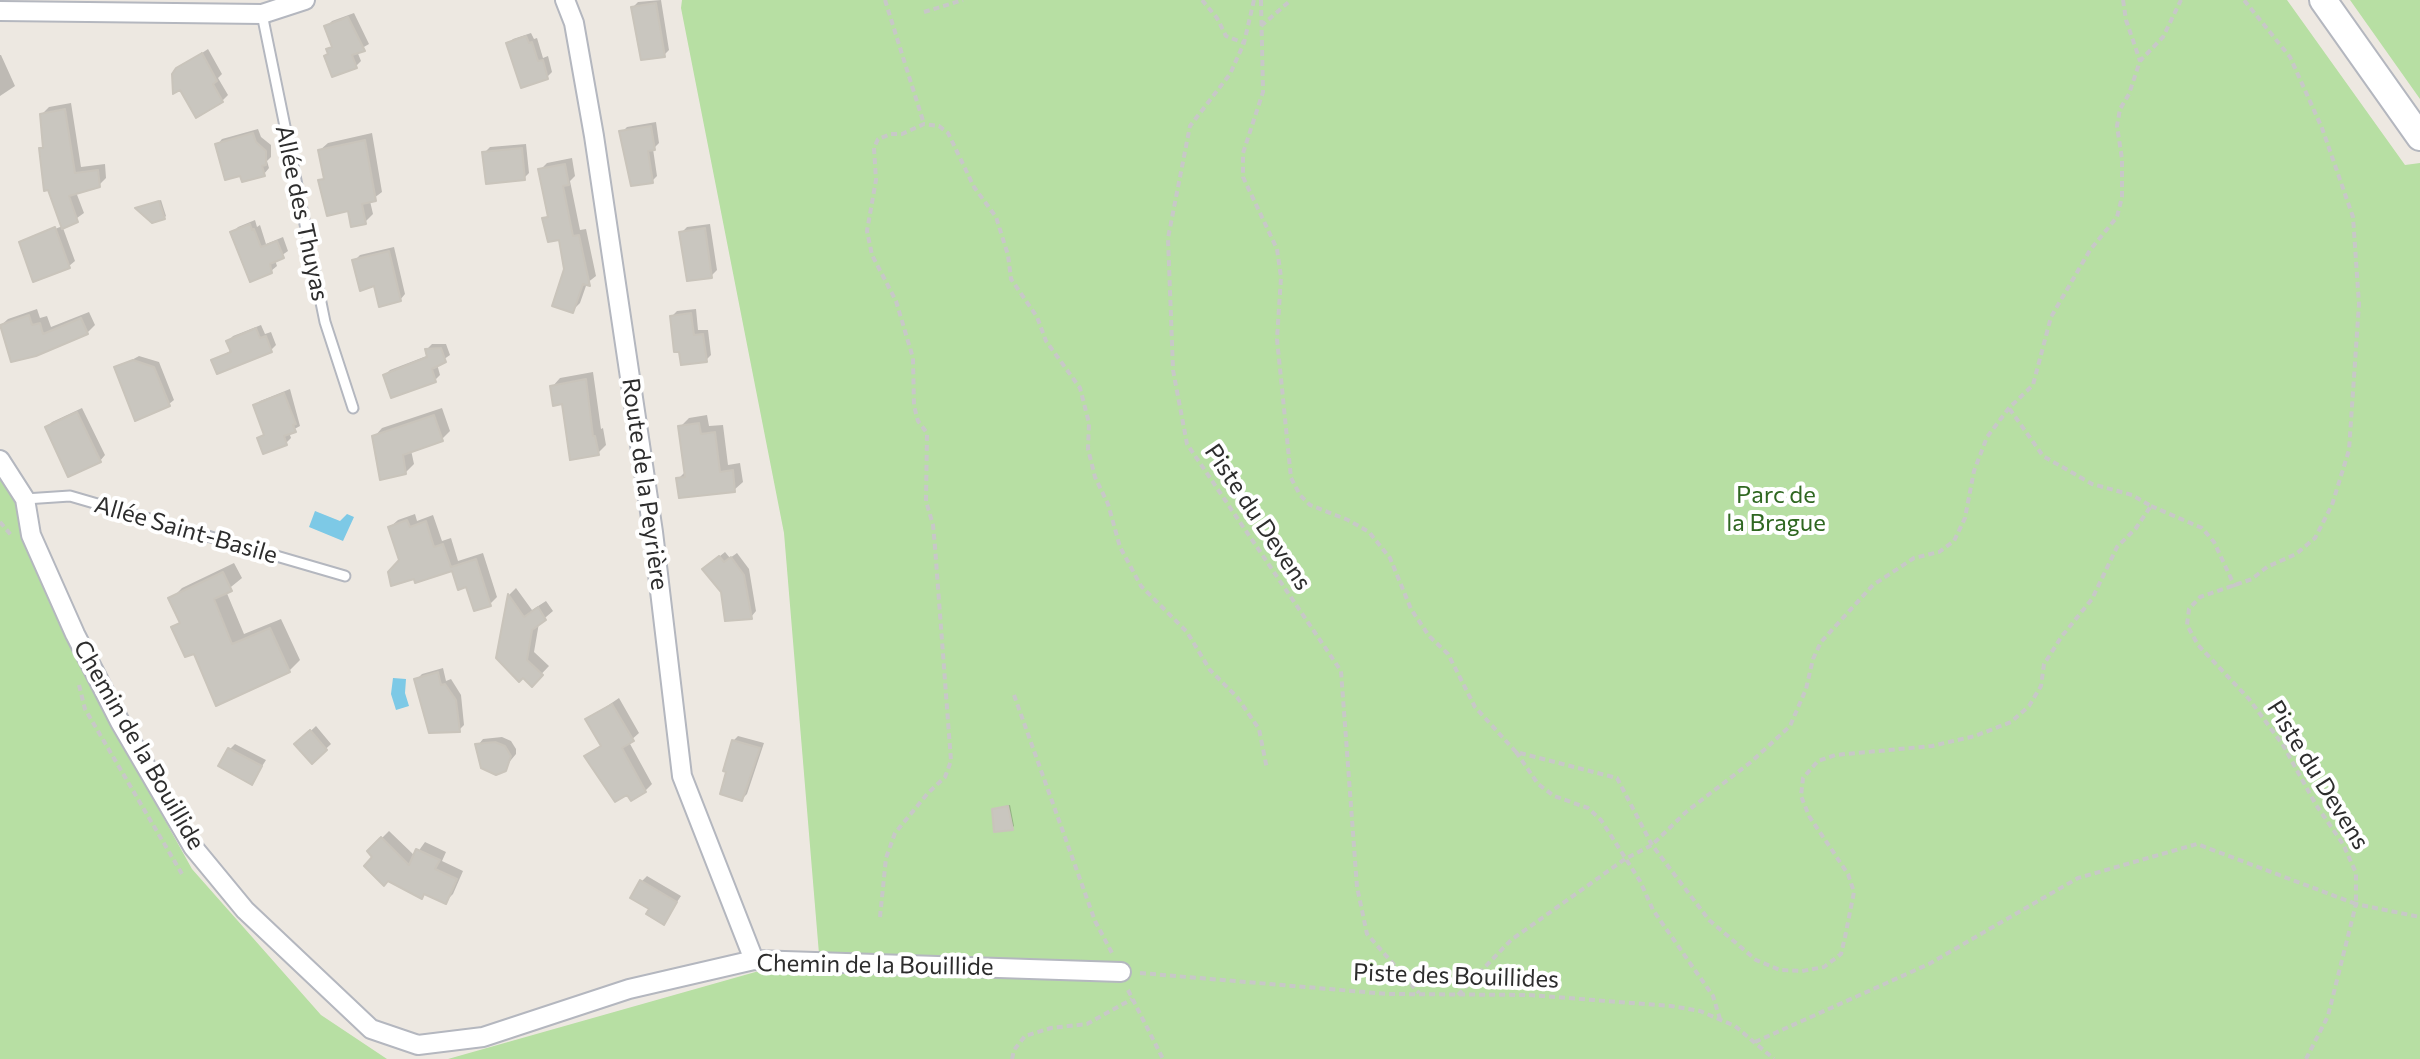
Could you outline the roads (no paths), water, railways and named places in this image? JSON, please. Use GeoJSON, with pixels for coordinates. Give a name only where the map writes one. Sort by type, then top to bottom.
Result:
{"type":"FeatureCollection","features":[{"type":"Feature","properties":{"kind":"main road"},"geometry":{"type":"LineString","coordinates":[[2323,0],[2420,137]]}},
{"type":"Feature","properties":{"kind":"street"},"geometry":{"type":"LineString","coordinates":[[0,11],[262,14],[305,0]]}},
{"type":"Feature","properties":{"kind":"street","name":"Route de la Peyrière"},"geometry":{"type":"LineString","coordinates":[[565,0],[574,23],[591,122],[635,410],[682,776],[754,960]]}},
{"type":"Feature","properties":{"kind":"street","name":"Chemin de la Bouillide"},"geometry":{"type":"LineString","coordinates":[[0,460],[25,499],[31,535],[75,634],[120,722],[193,847],[245,910],[371,1029],[418,1045],[483,1037],[629,989],[754,960],[1121,972]]}},
{"type":"Feature","properties":{"kind":"lane","name":"Allée des Thuyas"},"geometry":{"type":"LineString","coordinates":[[262,14],[325,322],[353,408]]}},
{"type":"Feature","properties":{"kind":"lane","name":"Allée Saint-Basile"},"geometry":{"type":"LineString","coordinates":[[25,499],[70,496],[345,576]]}},
{"type":"Feature","properties":{"kind":"water"},"geometry":{"type":"Polygon","coordinates":[[[315,511],[340,521],[347,514],[354,517],[343,541],[309,527],[315,511]]]}},
{"type":"Feature","properties":{"kind":"water"},"geometry":{"type":"Polygon","coordinates":[[[393,678],[406,679],[405,693],[409,706],[396,710],[391,694],[393,678]]]}},
{"type":"Feature","properties":{"kind":"park label","name":"Parc de la Brague"},"geometry":{"type":"Point","coordinates":[1776,509]}}]}
